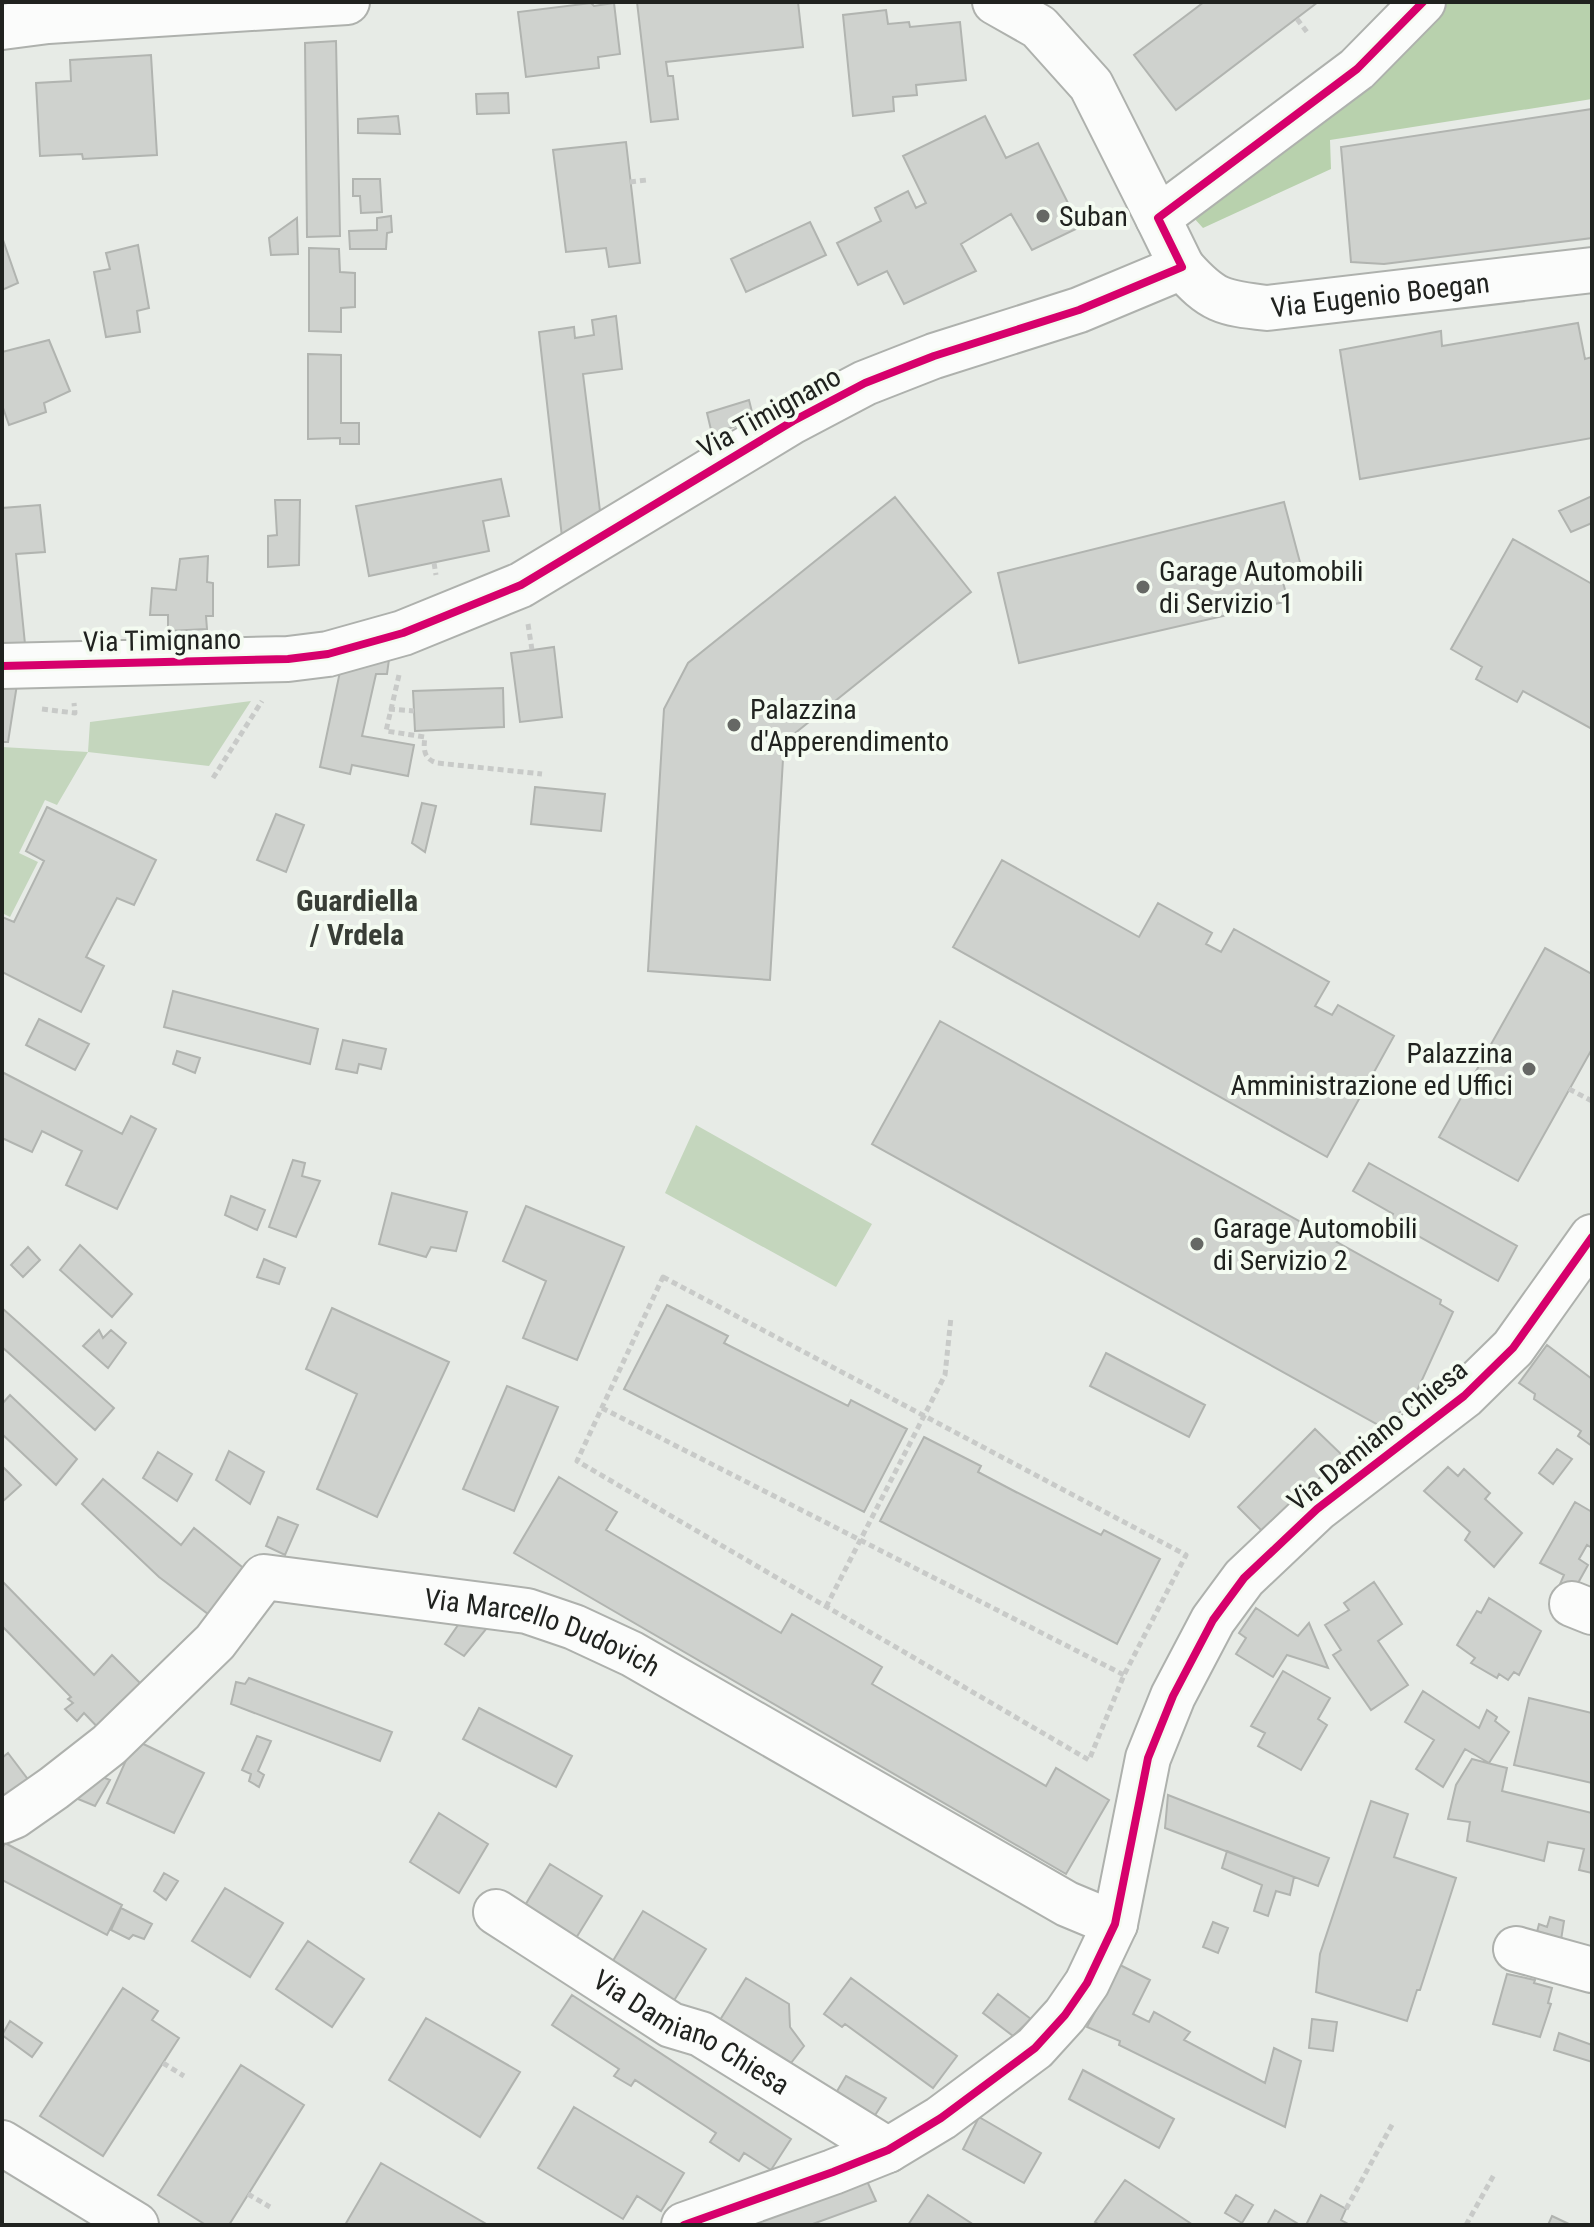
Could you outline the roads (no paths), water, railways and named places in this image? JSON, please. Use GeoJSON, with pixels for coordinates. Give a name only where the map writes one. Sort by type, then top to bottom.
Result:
{"type":"FeatureCollection","features":[{"type":"Feature","properties":{"kind":"street"},"geometry":{"type":"LineString","coordinates":[[2,27],[61,20],[347,2]]}},
{"type":"Feature","properties":{"kind":"street"},"geometry":{"type":"LineString","coordinates":[[995,2],[1039,27],[1091,85],[1182,267]]}},
{"type":"Feature","properties":{"kind":"street"},"geometry":{"type":"LineString","coordinates":[[1158,218],[1357,69],[1423,2]]}},
{"type":"Feature","properties":{"kind":"street","name":"Via Eugenio Boegan"},"geometry":{"type":"LineString","coordinates":[[1182,267],[1202,290],[1228,304],[1267,308],[1592,270]]}},
{"type":"Feature","properties":{"kind":"street","name":"Via Timignano"},"geometry":{"type":"LineString","coordinates":[[2,666],[288,659],[328,654],[403,633],[521,585],[793,421],[865,383],[934,356],[1079,310],[1182,267]]}},
{"type":"Feature","properties":{"kind":"street","name":"Via Damiano Chiesa"},"geometry":{"type":"LineString","coordinates":[[684,2225],[888,2150],[941,2118],[1035,2048],[1065,2015],[1087,1983],[1115,1924],[1148,1758],[1173,1696],[1213,1620],[1244,1578],[1317,1509],[1464,1396],[1513,1348],[1592,1237]]}},
{"type":"Feature","properties":{"kind":"street","name":"Via Marcello Dudovich"},"geometry":{"type":"LineString","coordinates":[[2,1821],[54,1788],[109,1745],[215,1642],[264,1577],[527,1611],[574,1627],[632,1654],[1067,1904],[1115,1924]]}},
{"type":"Feature","properties":{"kind":"street","name":"Via Damiano Chiesa"},"geometry":{"type":"LineString","coordinates":[[496,1912],[671,2025],[701,2034],[888,2150]]}},
{"type":"Feature","properties":{"kind":"street"},"geometry":{"type":"LineString","coordinates":[[1516,1949],[1592,1970]]}},
{"type":"Feature","properties":{"kind":"street"},"geometry":{"type":"LineString","coordinates":[[2,2143],[136,2225]]}},
{"type":"Feature","properties":{"kind":"place","name":"Suban"},"geometry":{"type":"Point","coordinates":[1043,216]}},
{"type":"Feature","properties":{"kind":"place","name":"Garage Automobili di Servizio 1"},"geometry":{"type":"Point","coordinates":[1143,587]}},
{"type":"Feature","properties":{"kind":"place","name":"Palazzina d'Apperendimento"},"geometry":{"type":"Point","coordinates":[734,725]}},
{"type":"Feature","properties":{"kind":"place","name":"Palazzina Amministrazione ed Uffici"},"geometry":{"type":"Point","coordinates":[1529,1069]}},
{"type":"Feature","properties":{"kind":"place","name":"Garage Automobili di Servizio 2"},"geometry":{"type":"Point","coordinates":[1197,1244]}},
{"type":"Feature","properties":{"kind":"district","name":"Guardiella / Vrdela"},"geometry":{"type":"Point","coordinates":[357,918]}}]}
